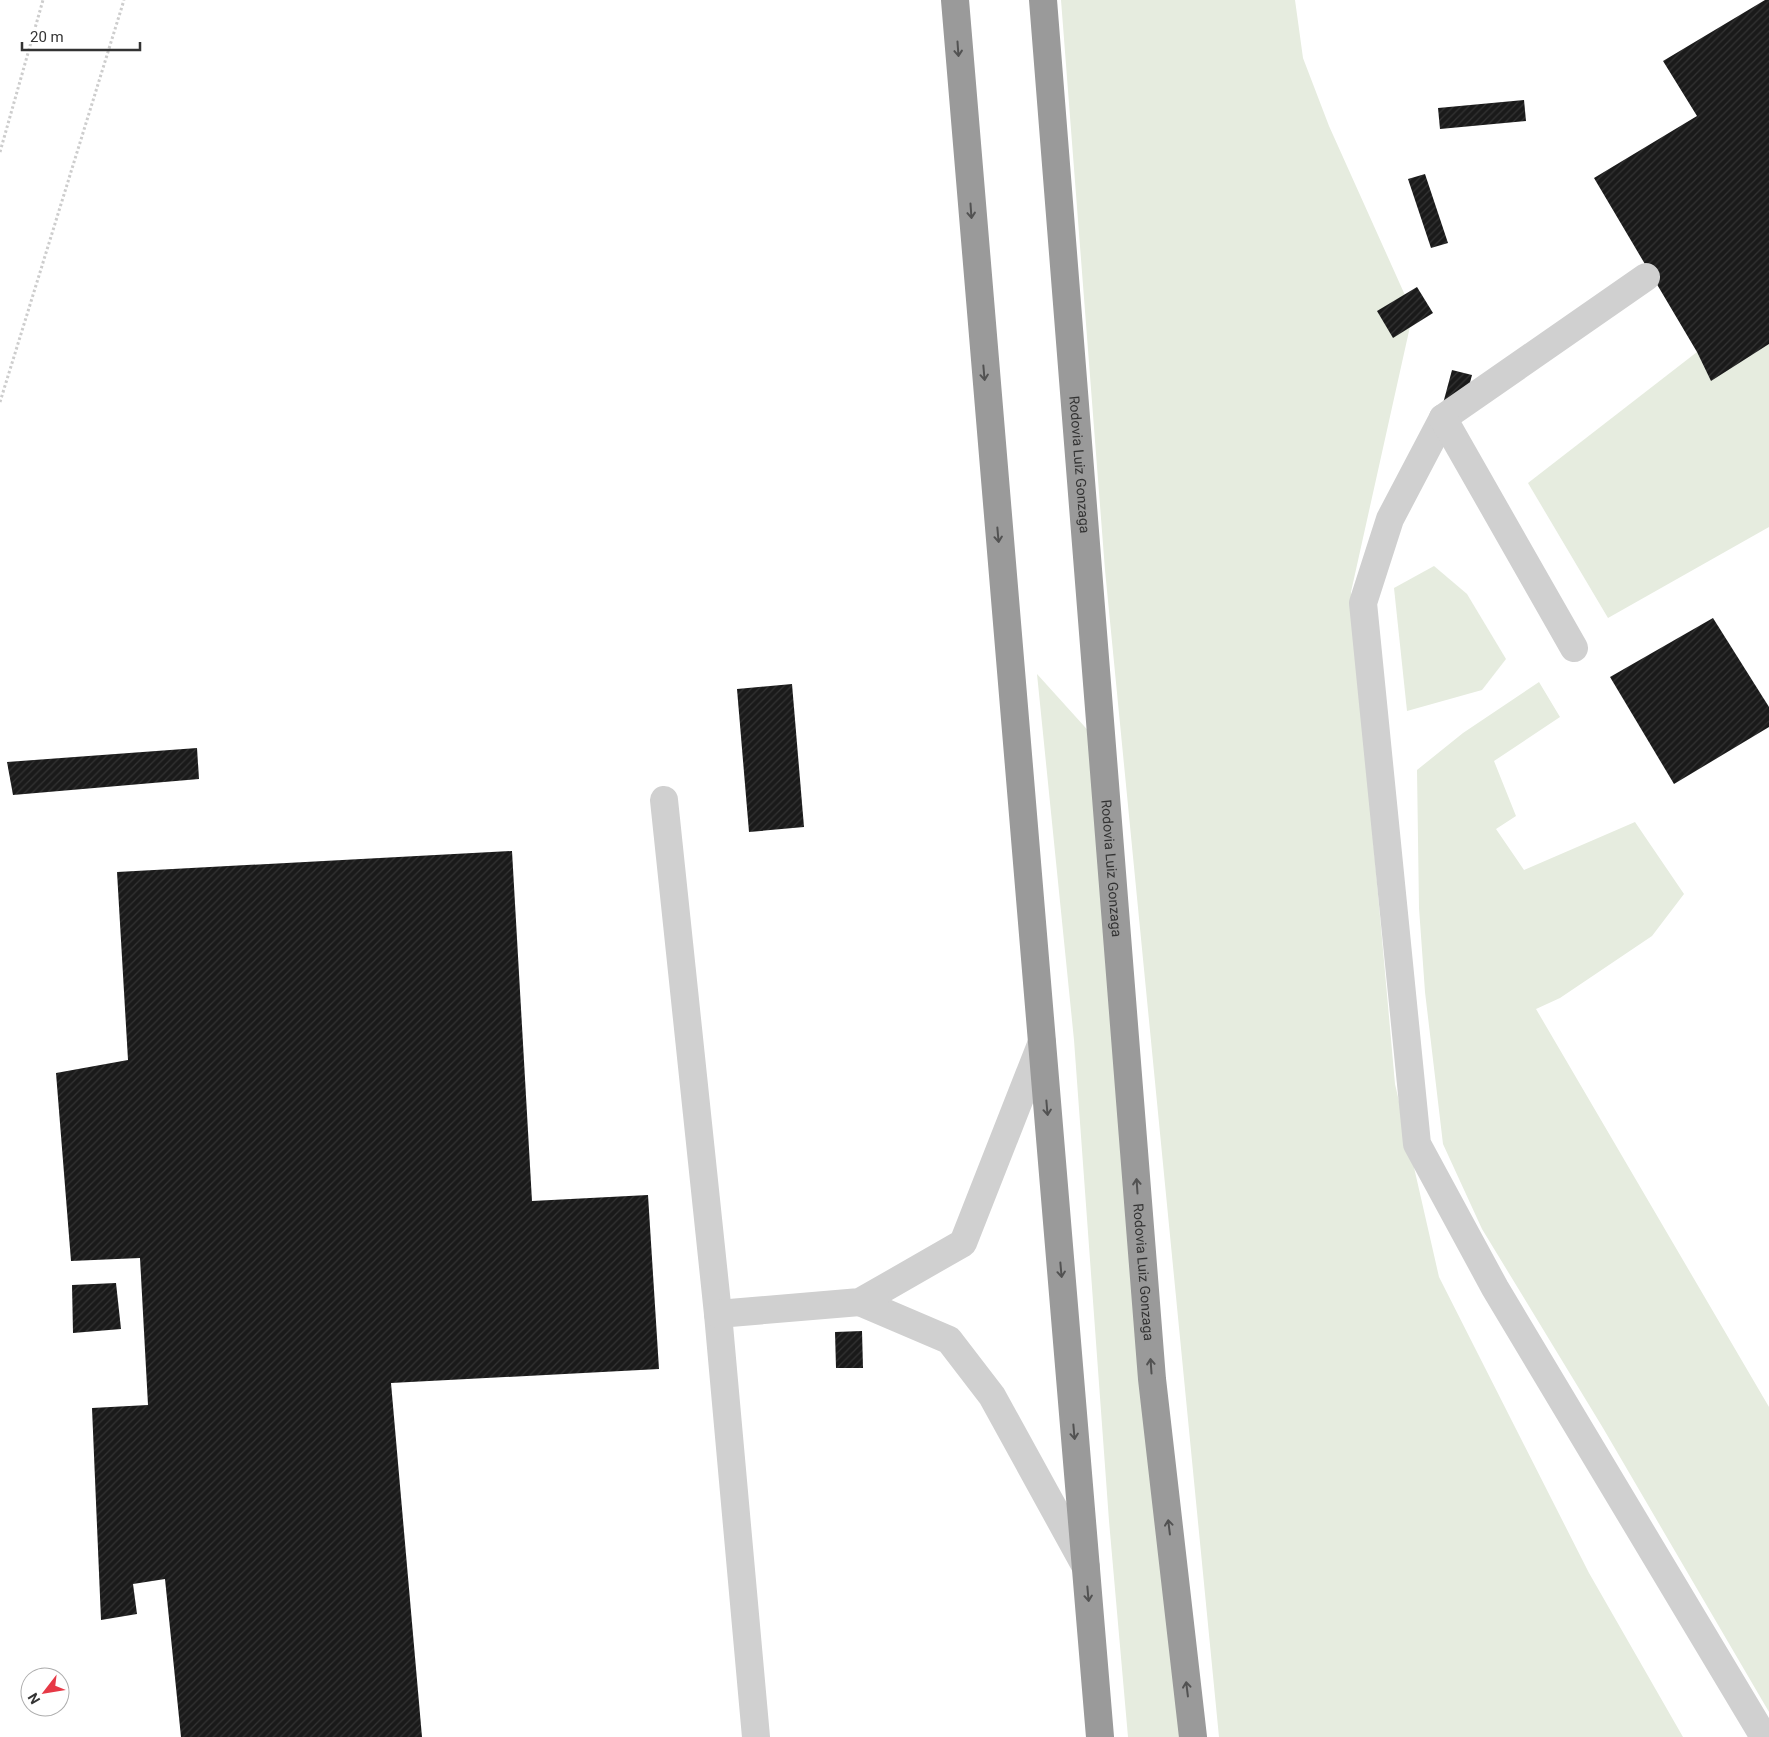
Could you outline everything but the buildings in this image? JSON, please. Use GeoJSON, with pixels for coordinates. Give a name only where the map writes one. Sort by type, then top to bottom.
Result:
{"type":"FeatureCollection","features":[{"type":"Feature","properties":{"kind":"highway"},"geometry":{"type":"LineString","coordinates":[[955,0],[1100,1737]]}},
{"type":"Feature","properties":{"kind":"highway","name":"Rodovia Luiz Gonzaga"},"geometry":{"type":"LineString","coordinates":[[1043,0],[1152,1378],[1193,1737]]}},
{"type":"Feature","properties":{"kind":"lane"},"geometry":{"type":"LineString","coordinates":[[1646,277],[1443,418],[1390,519],[1363,603],[1417,1144],[1495,1288],[1764,1737]]}},
{"type":"Feature","properties":{"kind":"lane"},"geometry":{"type":"LineString","coordinates":[[1443,418],[1574,648]]}},
{"type":"Feature","properties":{"kind":"lane"},"geometry":{"type":"LineString","coordinates":[[664,800],[718,1314],[756,1737]]}},
{"type":"Feature","properties":{"kind":"lane"},"geometry":{"type":"LineString","coordinates":[[718,1314],[860,1302],[963,1243],[1042,1042]]}},
{"type":"Feature","properties":{"kind":"lane"},"geometry":{"type":"LineString","coordinates":[[860,1302],[949,1340],[992,1396],[1086,1567]]}},
{"type":"Feature","properties":{"kind":"path"},"geometry":{"type":"LineString","coordinates":[[0,152],[43,0]]}},
{"type":"Feature","properties":{"kind":"path"},"geometry":{"type":"LineString","coordinates":[[0,402],[124,0]]}},
{"type":"Feature","properties":{"kind":"shaded area"},"geometry":{"type":"Polygon","coordinates":[[[1061,0],[1295,0],[1303,58],[1329,126],[1413,313],[1351,592],[1395,1084],[1439,1277],[1589,1573],[1683,1737],[1219,1737],[1105,570],[1061,0]]]}},
{"type":"Feature","properties":{"kind":"shaded area"},"geometry":{"type":"Polygon","coordinates":[[[1769,344],[1769,527],[1608,618],[1528,483],[1697,352],[1711,380],[1769,344]]]}},
{"type":"Feature","properties":{"kind":"shaded area"},"geometry":{"type":"Polygon","coordinates":[[[1434,566],[1467,594],[1506,659],[1482,690],[1407,711],[1394,588],[1434,566]]]}},
{"type":"Feature","properties":{"kind":"shaded area"},"geometry":{"type":"Polygon","coordinates":[[[1037,674],[1103,747],[1196,1737],[1128,1737],[1109,1521],[1074,1040],[1037,674]]]}},
{"type":"Feature","properties":{"kind":"shaded area"},"geometry":{"type":"Polygon","coordinates":[[[1539,682],[1560,717],[1494,761],[1516,816],[1496,829],[1524,870],[1635,822],[1684,894],[1652,936],[1560,998],[1536,1009],[1769,1407],[1769,1712],[1603,1428],[1482,1229],[1443,1144],[1425,992],[1419,908],[1417,770],[1463,733],[1539,682]]]}}]}
